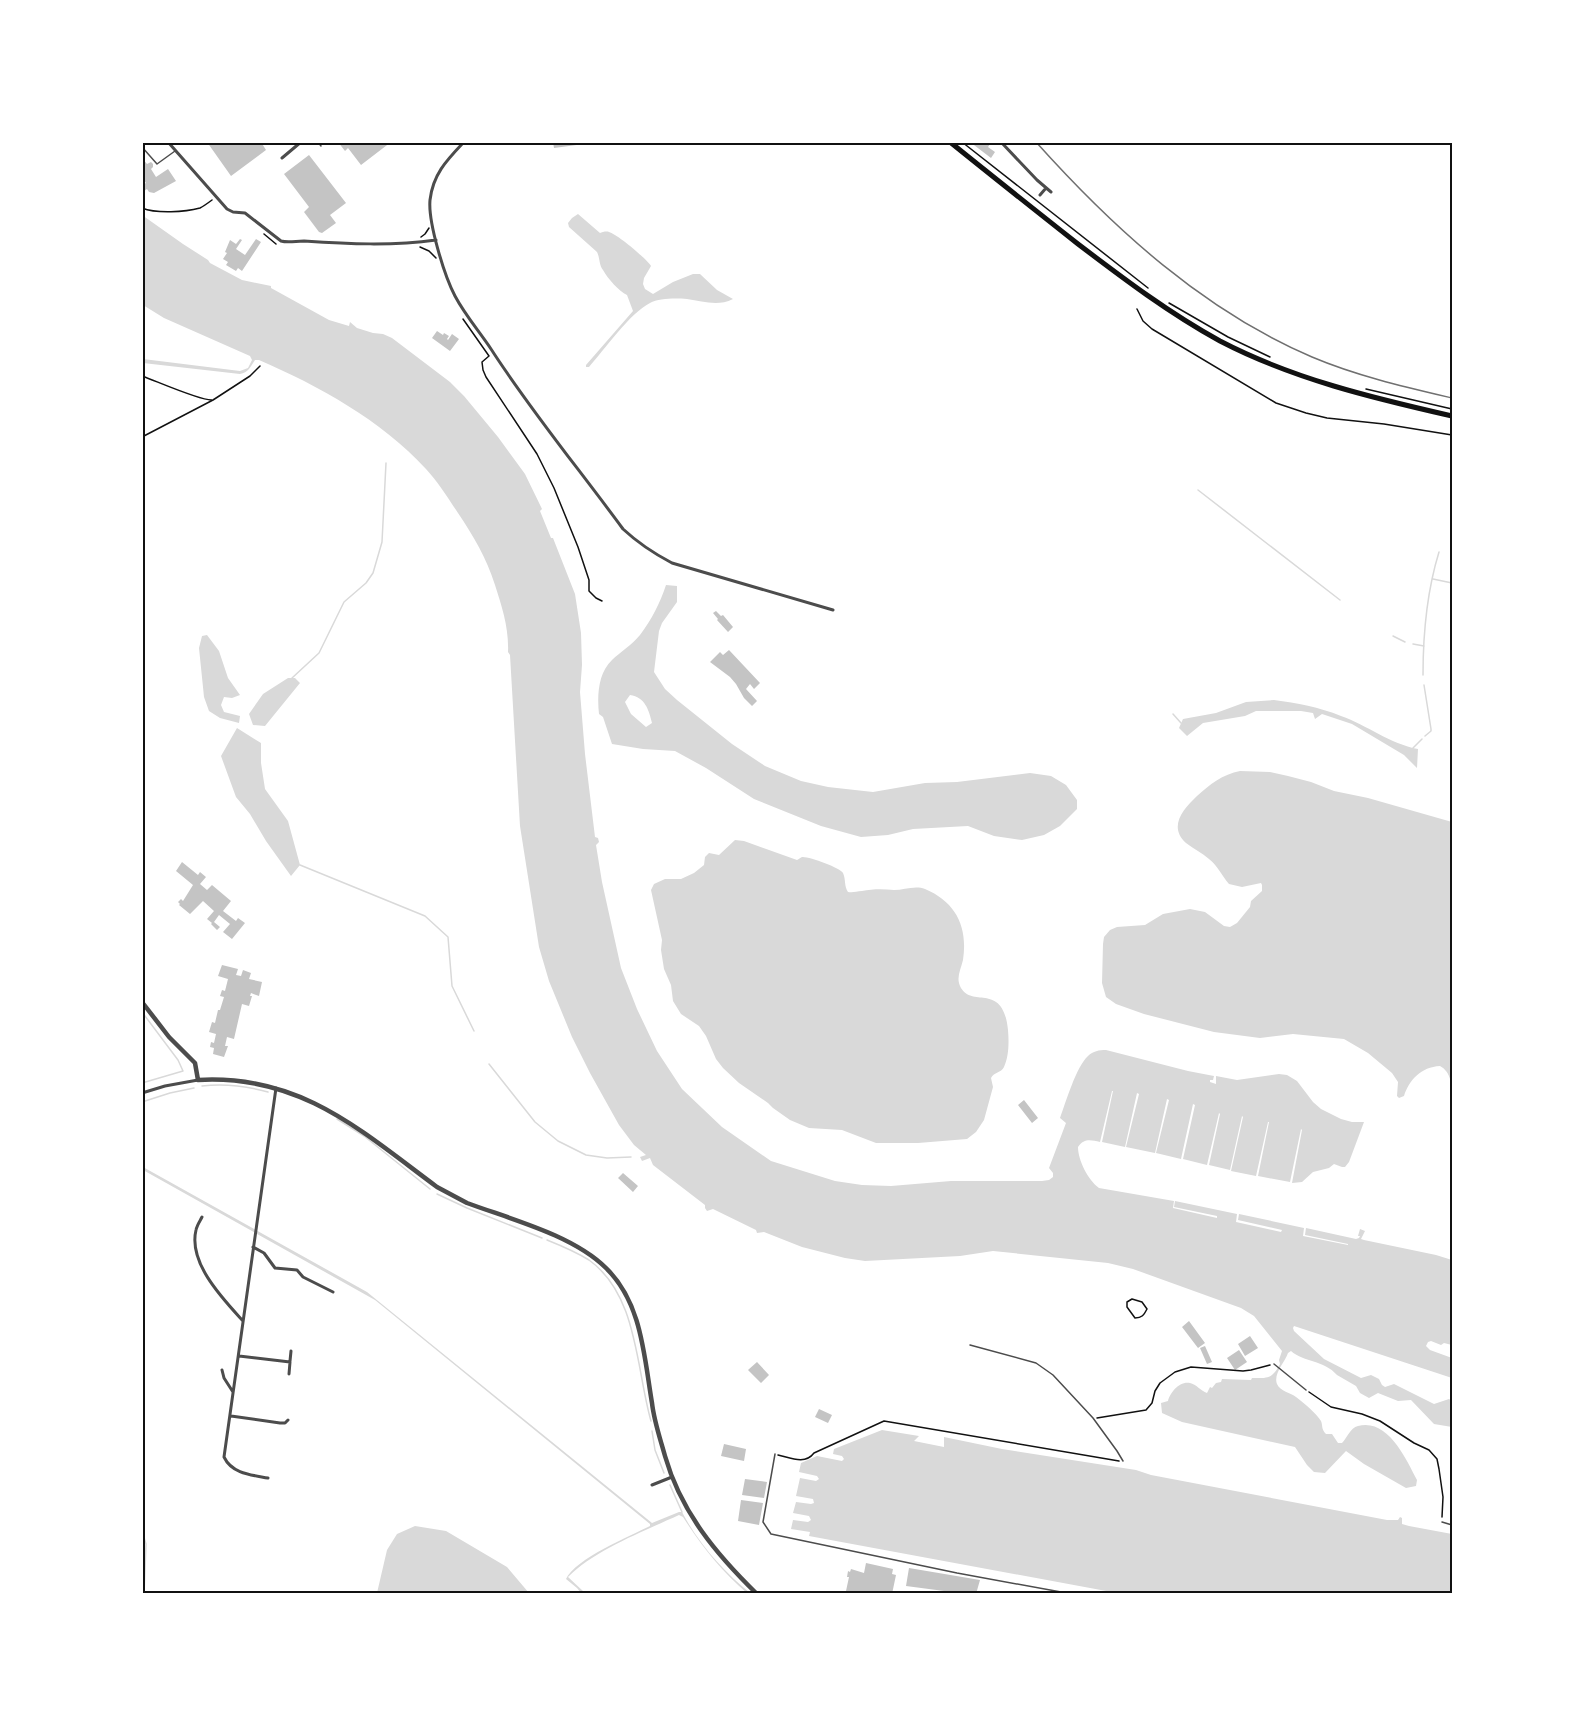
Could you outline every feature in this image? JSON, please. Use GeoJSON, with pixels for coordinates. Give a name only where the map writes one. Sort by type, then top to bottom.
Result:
{"type":"FeatureCollection","features":[{"type":"Feature","properties":{"kind":"main road"},"geometry":{"type":"LineString","coordinates":[[950,142],[1130,284],[1222,341],[1308,378],[1354,393],[1452,416]]}},
{"type":"Feature","properties":{"kind":"street"},"geometry":{"type":"LineString","coordinates":[[168,142],[227,208],[233,212],[245,213],[280,241],[413,244],[436,240]]}},
{"type":"Feature","properties":{"kind":"street"},"geometry":{"type":"LineString","coordinates":[[282,158],[301,142]]}},
{"type":"Feature","properties":{"kind":"street"},"geometry":{"type":"LineString","coordinates":[[464,142],[444,162],[433,184],[430,202],[436,240],[449,283],[456,298],[503,367],[623,529],[635,541],[672,563],[832,610]]}},
{"type":"Feature","properties":{"kind":"street"},"geometry":{"type":"LineString","coordinates":[[1001,142],[1052,192]]}},
{"type":"Feature","properties":{"kind":"street"},"geometry":{"type":"LineString","coordinates":[[1040,195],[1046,188]]}},
{"type":"Feature","properties":{"kind":"street"},"geometry":{"type":"LineString","coordinates":[[142,1002],[170,1037],[195,1063],[198,1080]]}},
{"type":"Feature","properties":{"kind":"street"},"geometry":{"type":"LineString","coordinates":[[142,1093],[198,1080],[238,1080],[276,1088],[307,1100],[347,1121],[452,1196],[571,1244],[607,1268],[626,1294],[640,1329],[655,1423],[672,1477],[697,1527],[731,1568],[757,1593]]}},
{"type":"Feature","properties":{"kind":"street"},"geometry":{"type":"LineString","coordinates":[[267,1478],[243,1473],[231,1467],[224,1457],[276,1088]]}},
{"type":"Feature","properties":{"kind":"street"},"geometry":{"type":"LineString","coordinates":[[202,1217],[195,1231],[196,1251],[202,1267],[208,1281],[243,1321]]}},
{"type":"Feature","properties":{"kind":"street"},"geometry":{"type":"LineString","coordinates":[[253,1247],[264,1253],[275,1268],[297,1270],[303,1277],[333,1292]]}},
{"type":"Feature","properties":{"kind":"street"},"geometry":{"type":"LineString","coordinates":[[289,1374],[291,1351]]}},
{"type":"Feature","properties":{"kind":"street"},"geometry":{"type":"LineString","coordinates":[[238,1356],[290,1362]]}},
{"type":"Feature","properties":{"kind":"street"},"geometry":{"type":"LineString","coordinates":[[222,1370],[224,1378],[234,1393]]}},
{"type":"Feature","properties":{"kind":"street"},"geometry":{"type":"LineString","coordinates":[[230,1416],[280,1423],[288,1420]]}},
{"type":"Feature","properties":{"kind":"street"},"geometry":{"type":"LineString","coordinates":[[652,1485],[672,1477]]}},
{"type":"Feature","properties":{"kind":"lane"},"geometry":{"type":"LineString","coordinates":[[318,142],[321,146]]}},
{"type":"Feature","properties":{"kind":"lane"},"geometry":{"type":"LineString","coordinates":[[142,147],[157,164],[175,151]]}},
{"type":"Feature","properties":{"kind":"lane"},"geometry":{"type":"LineString","coordinates":[[970,1345],[1036,1363],[1053,1375],[1093,1418],[1123,1461]]}},
{"type":"Feature","properties":{"kind":"lane"},"geometry":{"type":"LineString","coordinates":[[1275,1365],[1306,1390]]}},
{"type":"Feature","properties":{"kind":"lane"},"geometry":{"type":"LineString","coordinates":[[775,1454],[763,1522],[771,1534],[957,1573],[1072,1593]]}},
{"type":"Feature","properties":{"kind":"lane"},"geometry":{"type":"LineString","coordinates":[[1442,1522],[1452,1525]]}},
{"type":"Feature","properties":{"kind":"path"},"geometry":{"type":"LineString","coordinates":[[962,142],[1147,287]]}},
{"type":"Feature","properties":{"kind":"path"},"geometry":{"type":"LineString","coordinates":[[142,208],[171,211],[201,207],[214,199]]}},
{"type":"Feature","properties":{"kind":"path"},"geometry":{"type":"LineString","coordinates":[[420,237],[427,231],[429,225],[427,219],[431,218]]}},
{"type":"Feature","properties":{"kind":"path"},"geometry":{"type":"LineString","coordinates":[[413,244],[429,251],[438,261]]}},
{"type":"Feature","properties":{"kind":"path"},"geometry":{"type":"LineString","coordinates":[[1165,300],[1228,337],[1272,358]]}},
{"type":"Feature","properties":{"kind":"path"},"geometry":{"type":"LineString","coordinates":[[1137,309],[1143,321],[1152,329],[1276,403],[1327,418],[1452,435]]}},
{"type":"Feature","properties":{"kind":"path"},"geometry":{"type":"LineString","coordinates":[[476,338],[489,356],[482,362],[486,377],[537,454],[562,507],[589,580],[589,591],[603,601]]}},
{"type":"Feature","properties":{"kind":"path"},"geometry":{"type":"LineString","coordinates":[[142,437],[213,399],[250,376],[260,366]]}},
{"type":"Feature","properties":{"kind":"path"},"geometry":{"type":"LineString","coordinates":[[142,376],[207,400],[213,399]]}},
{"type":"Feature","properties":{"kind":"path"},"geometry":{"type":"LineString","coordinates":[[1358,387],[1452,410]]}},
{"type":"Feature","properties":{"kind":"path"},"geometry":{"type":"LineString","coordinates":[[1137,1299],[1147,1309],[1140,1318],[1136,1318],[1127,1307],[1127,1302],[1137,1299]]}},
{"type":"Feature","properties":{"kind":"path"},"geometry":{"type":"LineString","coordinates":[[1093,1418],[1146,1410],[1160,1383],[1175,1372],[1191,1367],[1243,1371],[1275,1365]]}},
{"type":"Feature","properties":{"kind":"path"},"geometry":{"type":"LineString","coordinates":[[1306,1390],[1331,1407],[1372,1417],[1432,1452],[1437,1459],[1443,1497],[1442,1522]]}},
{"type":"Feature","properties":{"kind":"path"},"geometry":{"type":"LineString","coordinates":[[775,1454],[801,1460],[812,1457],[814,1453],[884,1421],[1123,1461]]}},
{"type":"Feature","properties":{"kind":"shaded area"},"geometry":{"type":"Polygon","coordinates":[[[578,214],[600,233],[608,232],[619,237],[649,263],[651,266],[643,284],[645,289],[653,294],[673,282],[693,274],[700,274],[717,290],[733,299],[716,303],[668,299],[650,303],[634,315],[589,367],[586,367],[633,311],[627,295],[614,284],[602,268],[597,252],[569,227],[568,223],[578,214]]]}},
{"type":"Feature","properties":{"kind":"shaded area"},"geometry":{"type":"Polygon","coordinates":[[[142,215],[210,263],[242,280],[271,286],[329,320],[349,326],[350,322],[357,328],[392,338],[450,382],[464,396],[525,474],[542,509],[540,511],[575,594],[581,633],[580,692],[585,754],[595,837],[599,842],[596,845],[602,882],[621,968],[657,1051],[682,1089],[722,1127],[771,1161],[835,1181],[891,1186],[951,1181],[1049,1180],[1053,1177],[1053,1173],[1049,1168],[1066,1123],[1060,1118],[1068,1094],[1084,1061],[1096,1051],[1106,1050],[1214,1076],[1210,1082],[1216,1084],[1216,1076],[1237,1080],[1287,1075],[1297,1081],[1321,1109],[1341,1119],[1364,1122],[1345,1167],[1334,1164],[1329,1168],[1313,1172],[1302,1182],[1292,1183],[1301,1129],[1290,1182],[1258,1176],[1268,1122],[1256,1176],[1231,1171],[1242,1116],[1230,1170],[1209,1165],[1219,1113],[1207,1165],[1183,1159],[1195,1105],[1193,1104],[1181,1159],[1156,1153],[1169,1100],[1167,1099],[1155,1153],[1126,1147],[1139,1094],[1137,1093],[1125,1147],[1102,1142],[1113,1091],[1100,1142],[1091,1140],[1083,1142],[1078,1147],[1080,1158],[1088,1175],[1099,1188],[1174,1201],[1173,1208],[1217,1218],[1217,1216],[1174,1207],[1175,1201],[1237,1214],[1236,1222],[1281,1232],[1282,1230],[1238,1220],[1239,1214],[1304,1228],[1303,1236],[1348,1245],[1305,1235],[1306,1228],[1356,1239],[1360,1236],[1358,1236],[1360,1229],[1365,1231],[1361,1239],[1452,1260],[1452,1345],[1444,1343],[1441,1345],[1431,1341],[1426,1346],[1430,1350],[1452,1358],[1452,1378],[1294,1326],[1293,1328],[1324,1359],[1361,1378],[1371,1375],[1379,1379],[1385,1387],[1394,1384],[1434,1404],[1449,1399],[1452,1401],[1452,1427],[1434,1424],[1411,1400],[1398,1401],[1378,1393],[1369,1398],[1360,1393],[1356,1386],[1326,1366],[1291,1351],[1280,1368],[1276,1380],[1278,1386],[1310,1408],[1321,1421],[1324,1432],[1332,1434],[1338,1443],[1342,1443],[1358,1426],[1369,1425],[1387,1434],[1395,1442],[1407,1462],[1417,1480],[1416,1486],[1406,1488],[1346,1451],[1325,1473],[1314,1472],[1295,1447],[1182,1422],[1162,1413],[1161,1403],[1168,1401],[1173,1391],[1182,1384],[1192,1384],[1207,1393],[1210,1387],[1221,1382],[1222,1379],[1251,1380],[1252,1378],[1269,1377],[1274,1373],[1280,1364],[1282,1351],[1254,1316],[1241,1308],[1133,1269],[1108,1263],[993,1251],[960,1256],[865,1261],[845,1258],[802,1247],[764,1232],[757,1233],[756,1230],[713,1209],[707,1211],[705,1205],[653,1165],[650,1158],[642,1161],[640,1157],[646,1155],[634,1145],[619,1125],[572,1037],[549,981],[539,947],[520,826],[510,655],[506,626],[488,565],[469,530],[426,469],[389,435],[326,393],[259,360],[255,360],[247,371],[240,374],[143,363],[143,359],[240,371],[248,368],[252,360],[250,356],[164,318],[143,305],[142,215]]]}},
{"type":"Feature","properties":{"kind":"shaded area"},"geometry":{"type":"Polygon","coordinates":[[[666,585],[677,586],[677,602],[659,631],[654,672],[665,689],[677,700],[732,744],[765,766],[801,781],[828,787],[873,792],[925,783],[957,782],[1030,773],[1051,776],[1066,785],[1077,800],[1077,809],[1060,826],[1044,835],[1022,840],[994,836],[968,826],[913,829],[888,835],[861,837],[821,826],[754,799],[675,751],[612,744],[603,717],[599,714],[601,678],[607,665],[640,635],[652,617],[666,585]],[[630,695],[625,702],[631,714],[646,727],[652,723],[649,713],[643,701],[630,695]]]}},
{"type":"Feature","properties":{"kind":"shaded area"},"geometry":{"type":"Polygon","coordinates":[[[207,635],[219,651],[228,678],[240,695],[232,698],[224,697],[221,705],[224,712],[240,716],[239,723],[220,718],[209,711],[204,697],[199,648],[202,636],[207,635]]]}},
{"type":"Feature","properties":{"kind":"shaded area"},"geometry":{"type":"Polygon","coordinates":[[[288,678],[295,678],[300,683],[265,726],[253,725],[249,714],[263,694],[288,678]]]}},
{"type":"Feature","properties":{"kind":"shaded area"},"geometry":{"type":"Polygon","coordinates":[[[1274,700],[1333,713],[1398,743],[1418,749],[1417,768],[1404,755],[1352,724],[1322,714],[1315,719],[1313,713],[1301,711],[1256,711],[1245,716],[1203,723],[1187,736],[1179,728],[1183,719],[1216,713],[1246,702],[1274,700]]]}},
{"type":"Feature","properties":{"kind":"shaded area"},"geometry":{"type":"Polygon","coordinates":[[[237,728],[261,743],[265,789],[288,821],[300,865],[291,876],[236,797],[221,756],[237,728]]]}},
{"type":"Feature","properties":{"kind":"shaded area"},"geometry":{"type":"Polygon","coordinates":[[[1240,771],[1270,772],[1452,822],[1452,1087],[1450,1077],[1444,1069],[1440,1066],[1433,1067],[1417,1075],[1404,1096],[1399,1098],[1397,1096],[1398,1082],[1392,1073],[1368,1053],[1344,1039],[1293,1034],[1260,1038],[1214,1032],[1144,1014],[1116,1004],[1106,997],[1102,983],[1103,944],[1104,937],[1110,930],[1117,927],[1145,925],[1163,914],[1190,909],[1205,912],[1224,926],[1230,927],[1237,923],[1250,907],[1251,901],[1262,891],[1261,883],[1242,887],[1229,884],[1212,862],[1186,843],[1178,831],[1180,818],[1187,807],[1206,788],[1240,771]]]}},
{"type":"Feature","properties":{"kind":"shaded area"},"geometry":{"type":"Polygon","coordinates":[[[735,840],[744,841],[797,860],[805,857],[831,865],[843,873],[848,892],[921,888],[936,894],[952,908],[964,937],[963,960],[959,976],[960,986],[965,993],[971,996],[994,1000],[1000,1005],[1008,1030],[1006,1063],[1003,1069],[991,1078],[993,1087],[984,1120],[976,1132],[967,1139],[918,1143],[876,1143],[842,1130],[809,1128],[790,1120],[739,1083],[723,1068],[699,1026],[681,1014],[673,1001],[671,985],[664,969],[662,940],[651,890],[654,884],[665,879],[681,879],[694,873],[704,865],[705,857],[709,853],[719,855],[735,840]]]}},
{"type":"Feature","properties":{"kind":"shaded area"},"geometry":{"type":"Polygon","coordinates":[[[143,1167],[367,1292],[652,1523],[682,1512],[712,1556],[750,1593],[747,1593],[720,1567],[704,1548],[683,1517],[679,1515],[620,1542],[579,1567],[568,1577],[584,1592],[581,1593],[566,1579],[571,1571],[591,1556],[650,1524],[375,1300],[143,1170],[143,1167]]]}},
{"type":"Feature","properties":{"kind":"shaded area"},"geometry":{"type":"Polygon","coordinates":[[[882,1430],[919,1436],[914,1441],[944,1447],[944,1437],[1002,1449],[1136,1470],[1151,1475],[1387,1520],[1398,1520],[1400,1517],[1402,1524],[1452,1534],[1452,1593],[1117,1593],[809,1536],[810,1532],[791,1529],[793,1520],[808,1522],[811,1520],[809,1516],[793,1513],[796,1502],[814,1503],[813,1499],[796,1496],[800,1478],[816,1481],[819,1479],[817,1476],[799,1472],[801,1463],[817,1456],[842,1461],[844,1459],[842,1456],[833,1454],[834,1449],[882,1430]]]}},
{"type":"Feature","properties":{"kind":"shaded area"},"geometry":{"type":"Polygon","coordinates":[[[415,1526],[446,1531],[507,1567],[529,1593],[377,1593],[387,1550],[397,1534],[415,1526]]]}},
{"type":"Feature","properties":{"kind":"building"},"geometry":{"type":"Polygon","coordinates":[[[207,142],[261,142],[266,150],[231,176],[207,142]]]}},
{"type":"Feature","properties":{"kind":"building"},"geometry":{"type":"Polygon","coordinates":[[[338,142],[391,142],[361,165],[348,148],[345,151],[338,142]]]}},
{"type":"Feature","properties":{"kind":"building"},"geometry":{"type":"Polygon","coordinates":[[[553,142],[584,142],[584,144],[554,148],[553,142]]]}},
{"type":"Feature","properties":{"kind":"building"},"geometry":{"type":"Polygon","coordinates":[[[970,142],[989,142],[988,147],[995,152],[991,158],[970,142]]]}},
{"type":"Feature","properties":{"kind":"building"},"geometry":{"type":"Polygon","coordinates":[[[309,155],[346,203],[330,215],[336,223],[322,233],[304,212],[309,207],[284,174],[309,155]]]}},
{"type":"Feature","properties":{"kind":"building"},"geometry":{"type":"Polygon","coordinates":[[[142,158],[147,164],[151,162],[153,164],[151,169],[156,177],[168,169],[176,181],[154,193],[147,189],[144,191],[142,185],[146,183],[142,178],[142,158]]]}},
{"type":"Feature","properties":{"kind":"building"},"geometry":{"type":"Polygon","coordinates":[[[240,239],[242,240],[236,249],[245,255],[256,239],[261,242],[242,271],[238,268],[236,271],[226,265],[228,262],[223,259],[230,240],[236,244],[240,239]]]}},
{"type":"Feature","properties":{"kind":"building"},"geometry":{"type":"Polygon","coordinates":[[[437,331],[449,336],[448,340],[452,334],[459,339],[450,351],[432,338],[437,331]]]}},
{"type":"Feature","properties":{"kind":"building"},"geometry":{"type":"Polygon","coordinates":[[[716,611],[721,616],[723,615],[733,627],[728,632],[713,613],[716,611]]]}},
{"type":"Feature","properties":{"kind":"building"},"geometry":{"type":"Polygon","coordinates":[[[729,650],[760,683],[754,689],[750,684],[746,689],[757,701],[752,706],[730,677],[710,662],[720,652],[723,655],[729,650]]]}},
{"type":"Feature","properties":{"kind":"building"},"geometry":{"type":"Polygon","coordinates":[[[182,862],[198,875],[200,872],[206,877],[200,884],[207,890],[212,885],[231,901],[223,911],[236,921],[238,918],[245,923],[232,939],[223,932],[230,924],[219,915],[214,922],[220,927],[217,930],[207,919],[214,911],[203,901],[190,914],[179,905],[178,902],[181,899],[183,901],[193,885],[176,871],[182,862]]]}},
{"type":"Feature","properties":{"kind":"building"},"geometry":{"type":"Polygon","coordinates":[[[222,965],[238,969],[236,975],[241,976],[243,970],[251,973],[249,979],[262,982],[259,996],[251,993],[249,1006],[242,1004],[234,1039],[227,1037],[225,1046],[228,1046],[224,1057],[213,1054],[214,1048],[210,1047],[211,1042],[214,1043],[216,1034],[209,1032],[220,1010],[224,997],[220,996],[222,990],[225,991],[228,979],[218,976],[222,965]]]}},
{"type":"Feature","properties":{"kind":"building"},"geometry":{"type":"Polygon","coordinates":[[[1024,1100],[1038,1118],[1032,1123],[1018,1105],[1024,1100]]]}},
{"type":"Feature","properties":{"kind":"building"},"geometry":{"type":"Polygon","coordinates":[[[623,1173],[638,1186],[633,1192],[618,1178],[623,1173]]]}},
{"type":"Feature","properties":{"kind":"building"},"geometry":{"type":"Polygon","coordinates":[[[1189,1321],[1205,1343],[1198,1348],[1182,1327],[1189,1321]]]}},
{"type":"Feature","properties":{"kind":"building"},"geometry":{"type":"Polygon","coordinates":[[[1250,1336],[1258,1348],[1245,1356],[1238,1344],[1250,1336]]]}},
{"type":"Feature","properties":{"kind":"building"},"geometry":{"type":"Polygon","coordinates":[[[1205,1346],[1212,1362],[1207,1364],[1200,1348],[1205,1346]]]}},
{"type":"Feature","properties":{"kind":"building"},"geometry":{"type":"Polygon","coordinates":[[[1239,1350],[1247,1362],[1235,1370],[1227,1358],[1239,1350]]]}},
{"type":"Feature","properties":{"kind":"building"},"geometry":{"type":"Polygon","coordinates":[[[757,1362],[769,1375],[761,1383],[748,1370],[757,1362]]]}},
{"type":"Feature","properties":{"kind":"building"},"geometry":{"type":"Polygon","coordinates":[[[819,1409],[832,1415],[828,1423],[815,1417],[819,1409]]]}},
{"type":"Feature","properties":{"kind":"building"},"geometry":{"type":"Polygon","coordinates":[[[724,1444],[746,1449],[744,1461],[721,1456],[724,1444]]]}},
{"type":"Feature","properties":{"kind":"building"},"geometry":{"type":"Polygon","coordinates":[[[745,1479],[767,1482],[764,1498],[742,1495],[745,1479]]]}},
{"type":"Feature","properties":{"kind":"building"},"geometry":{"type":"Polygon","coordinates":[[[741,1500],[763,1503],[759,1525],[738,1521],[741,1500]]]}},
{"type":"Feature","properties":{"kind":"building"},"geometry":{"type":"Polygon","coordinates":[[[866,1563],[893,1569],[892,1574],[896,1575],[892,1594],[862,1594],[846,1591],[848,1571],[850,1572],[851,1569],[864,1573],[866,1563]]]}},
{"type":"Feature","properties":{"kind":"building"},"geometry":{"type":"Polygon","coordinates":[[[909,1568],[980,1580],[976,1594],[944,1594],[944,1591],[906,1586],[909,1568]]]}},
{"type":"Feature","properties":{"kind":"waterway"},"geometry":{"type":"LineString","coordinates":[[292,678],[319,653],[344,602],[366,583],[373,573],[382,542],[386,463]]}},
{"type":"Feature","properties":{"kind":"waterway"},"geometry":{"type":"LineString","coordinates":[[1198,490],[1340,600]]}},
{"type":"Feature","properties":{"kind":"waterway"},"geometry":{"type":"LineString","coordinates":[[1423,675],[1426,613],[1439,552]]}},
{"type":"Feature","properties":{"kind":"waterway"},"geometry":{"type":"LineString","coordinates":[[1433,579],[1452,583]]}},
{"type":"Feature","properties":{"kind":"waterway"},"geometry":{"type":"LineString","coordinates":[[1393,636],[1405,642]]}},
{"type":"Feature","properties":{"kind":"waterway"},"geometry":{"type":"LineString","coordinates":[[1413,644],[1424,646]]}},
{"type":"Feature","properties":{"kind":"waterway"},"geometry":{"type":"LineString","coordinates":[[1424,685],[1431,729],[1425,736]]}},
{"type":"Feature","properties":{"kind":"waterway"},"geometry":{"type":"LineString","coordinates":[[1173,714],[1181,723]]}},
{"type":"Feature","properties":{"kind":"waterway"},"geometry":{"type":"LineString","coordinates":[[1413,748],[1422,739]]}},
{"type":"Feature","properties":{"kind":"waterway"},"geometry":{"type":"LineString","coordinates":[[300,865],[425,916],[448,937],[452,986],[474,1031]]}},
{"type":"Feature","properties":{"kind":"waterway"},"geometry":{"type":"LineString","coordinates":[[142,1012],[178,1060],[183,1071],[142,1083]]}},
{"type":"Feature","properties":{"kind":"waterway"},"geometry":{"type":"LineString","coordinates":[[489,1064],[535,1122],[558,1141],[586,1155],[607,1158],[631,1157]]}},
{"type":"Feature","properties":{"kind":"waterway"},"geometry":{"type":"LineString","coordinates":[[202,1086],[235,1086],[268,1092]]}},
{"type":"Feature","properties":{"kind":"waterway"},"geometry":{"type":"LineString","coordinates":[[142,1102],[194,1088]]}},
{"type":"Feature","properties":{"kind":"waterway"},"geometry":{"type":"LineString","coordinates":[[337,1119],[364,1136],[430,1189]]}},
{"type":"Feature","properties":{"kind":"waterway"},"geometry":{"type":"LineString","coordinates":[[437,1194],[542,1238]]}},
{"type":"Feature","properties":{"kind":"waterway"},"geometry":{"type":"LineString","coordinates":[[547,1240],[589,1260],[605,1275],[617,1293],[633,1334],[651,1421]]}},
{"type":"Feature","properties":{"kind":"waterway"},"geometry":{"type":"LineString","coordinates":[[652,1431],[655,1450],[664,1473]]}},
{"type":"Feature","properties":{"kind":"waterway"},"geometry":{"type":"LineString","coordinates":[[670,1485],[682,1512]]}},
{"type":"Feature","properties":{"kind":"waterway"},"geometry":{"type":"LineString","coordinates":[[142,1531],[146,1544],[144,1594]]}},
{"type":"Feature","properties":{"kind":"railway"},"geometry":{"type":"LineString","coordinates":[[1036,142],[1129,236],[1198,292],[1234,316],[1272,338],[1329,364],[1452,398]]}}]}
